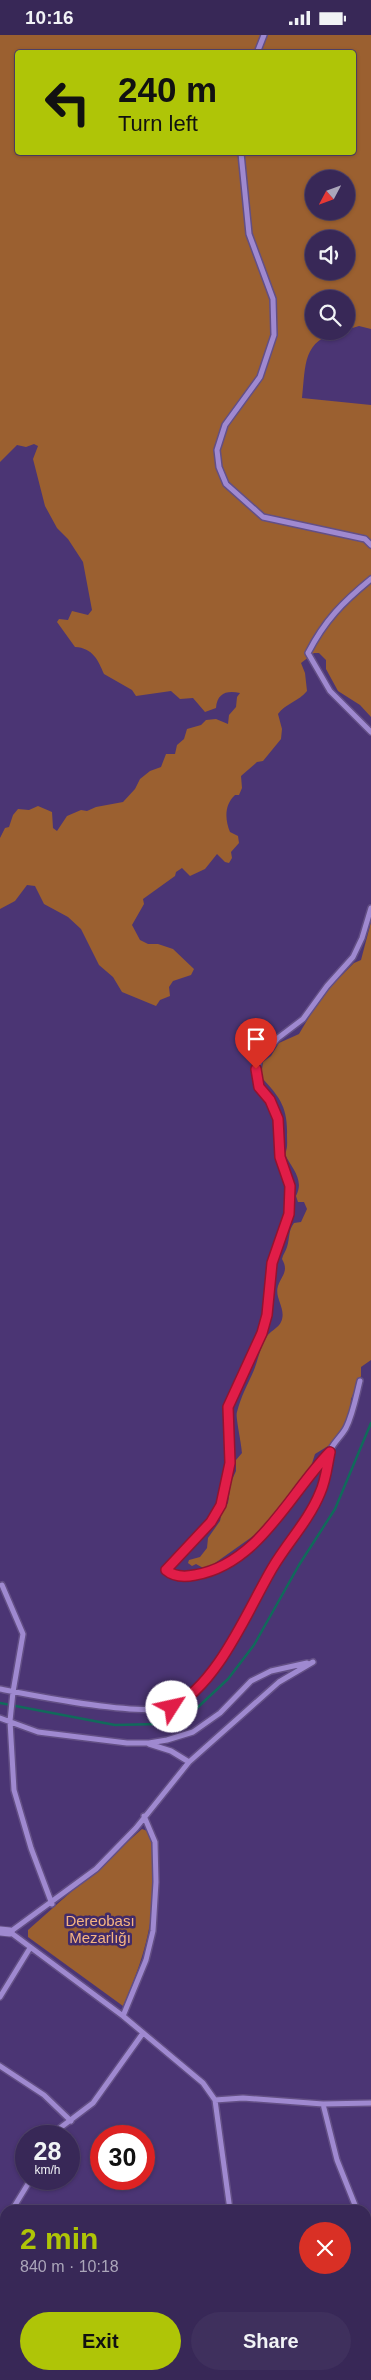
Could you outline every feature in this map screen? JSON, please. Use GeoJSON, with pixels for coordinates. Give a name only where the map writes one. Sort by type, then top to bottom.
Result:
{"type":"FeatureCollection","features":[{"type":"Feature","properties":{"kind":"street"},"geometry":{"type":"LineString","coordinates":[[258,50],[264,35]]}},
{"type":"Feature","properties":{"kind":"street"},"geometry":{"type":"LineString","coordinates":[[241,155],[249,234],[273,299],[274,335],[260,377],[225,425],[217,450],[219,467],[226,484],[263,517],[365,539],[371,545]]}},
{"type":"Feature","properties":{"kind":"street"},"geometry":{"type":"LineString","coordinates":[[371,579],[323,625],[308,653],[330,691],[371,732]]}},
{"type":"Feature","properties":{"kind":"street"},"geometry":{"type":"LineString","coordinates":[[360,1381],[349,1422],[330,1452],[309,1475],[276,1522],[233,1560],[217,1570],[187,1577],[174,1575],[166,1570],[211,1522],[221,1505],[230,1463],[228,1407],[262,1333],[267,1315],[272,1263],[289,1214],[290,1186],[280,1157],[278,1119],[270,1100],[259,1087],[256,1069],[259,1060],[278,1039],[303,1019],[327,986],[353,957],[362,938],[371,908]]}},
{"type":"Feature","properties":{"kind":"street"},"geometry":{"type":"LineString","coordinates":[[0,1689],[29,1696],[145,1709],[172,1707],[188,1697],[215,1667],[230,1645],[274,1565],[298,1532],[320,1493],[330,1452]]}},
{"type":"Feature","properties":{"kind":"street"},"geometry":{"type":"LineString","coordinates":[[2,1585],[23,1634],[10,1721],[14,1790],[31,1848],[52,1904]]}},
{"type":"Feature","properties":{"kind":"street"},"geometry":{"type":"LineString","coordinates":[[0,1718],[38,1732],[127,1743],[149,1743],[193,1732],[220,1713],[251,1681],[271,1671],[313,1661],[279,1682],[189,1761],[136,1828],[96,1869],[52,1904],[10,1932]]}},
{"type":"Feature","properties":{"kind":"street"},"geometry":{"type":"LineString","coordinates":[[149,1743],[189,1761]]}},
{"type":"Feature","properties":{"kind":"street"},"geometry":{"type":"LineString","coordinates":[[123,2016],[146,1960],[153,1931],[156,1883],[155,1842],[144,1816]]}},
{"type":"Feature","properties":{"kind":"street"},"geometry":{"type":"LineString","coordinates":[[0,1931],[10,1932],[123,2016],[203,2083],[215,2100],[229,2205]]}},
{"type":"Feature","properties":{"kind":"street"},"geometry":{"type":"LineString","coordinates":[[0,1997],[30,1947]]}},
{"type":"Feature","properties":{"kind":"street"},"geometry":{"type":"LineString","coordinates":[[65,2125],[93,2103],[143,2033]]}},
{"type":"Feature","properties":{"kind":"street"},"geometry":{"type":"LineString","coordinates":[[0,2066],[44,2095],[71,2121]]}},
{"type":"Feature","properties":{"kind":"street"},"geometry":{"type":"LineString","coordinates":[[215,2100],[243,2098],[323,2103],[371,2103]]}},
{"type":"Feature","properties":{"kind":"street"},"geometry":{"type":"LineString","coordinates":[[323,2103],[338,2159],[356,2205]]}},
{"type":"Feature","properties":{"kind":"street"},"geometry":{"type":"LineString","coordinates":[[15,2205],[24,2190]]}},
{"type":"Feature","properties":{"kind":"green space"},"geometry":{"type":"Polygon","coordinates":[[[0,35],[371,35],[371,329],[359,326],[355,327],[355,290],[305,290],[305,340],[320,340],[308,355],[302,398],[371,405],[371,717],[360,705],[338,691],[326,669],[326,660],[319,653],[314,653],[301,663],[305,673],[307,691],[278,714],[282,729],[281,739],[263,761],[257,762],[241,776],[242,788],[239,795],[235,795],[231,799],[227,808],[226,818],[228,827],[230,832],[238,836],[239,843],[231,852],[232,858],[229,863],[225,862],[217,854],[205,869],[190,876],[182,868],[176,872],[175,876],[143,899],[144,904],[132,925],[140,940],[148,944],[158,944],[173,949],[194,969],[191,975],[173,981],[169,987],[170,996],[160,1000],[156,1006],[122,992],[113,977],[99,965],[81,929],[68,917],[44,904],[35,886],[27,885],[15,901],[0,909],[0,838],[5,828],[9,827],[13,815],[18,809],[29,810],[38,806],[52,812],[53,828],[57,831],[67,816],[81,810],[87,811],[96,807],[123,802],[135,789],[140,779],[150,771],[161,767],[166,754],[175,754],[177,745],[184,739],[187,729],[201,725],[206,720],[216,719],[228,724],[229,715],[236,707],[237,697],[240,693],[227,692],[223,694],[218,699],[216,708],[205,712],[193,698],[180,699],[171,691],[136,696],[132,690],[104,674],[91,652],[75,647],[57,622],[59,619],[68,620],[72,611],[88,615],[92,610],[83,562],[68,539],[57,528],[45,506],[33,459],[38,446],[34,444],[26,447],[17,445],[0,462],[0,35]]]}},
{"type":"Feature","properties":{"kind":"green space"},"geometry":{"type":"Polygon","coordinates":[[[371,922],[371,1360],[361,1367],[361,1376],[351,1399],[350,1413],[345,1424],[333,1443],[315,1454],[308,1476],[296,1493],[259,1532],[208,1568],[205,1569],[196,1564],[192,1566],[188,1563],[189,1560],[200,1557],[207,1548],[208,1538],[220,1521],[222,1511],[228,1503],[231,1482],[236,1471],[236,1460],[242,1453],[237,1412],[264,1342],[267,1336],[281,1322],[282,1313],[277,1290],[285,1270],[282,1259],[292,1226],[294,1223],[301,1222],[307,1209],[304,1202],[298,1202],[296,1196],[299,1184],[298,1179],[285,1154],[287,1149],[286,1117],[277,1096],[261,1077],[263,1062],[271,1056],[279,1043],[299,1034],[322,995],[354,963],[361,960],[371,922]]]}},
{"type":"Feature","properties":{"kind":"green space","name":"Dereobası Mezarlığı"},"geometry":{"type":"Polygon","coordinates":[[[142,1829],[150,1832],[153,1856],[153,1900],[146,1942],[123,2006],[28,1937],[28,1930],[142,1829]]]}},
{"type":"Feature","properties":{"kind":"waterway"},"geometry":{"type":"LineString","coordinates":[[0,1703],[115,1725],[158,1724],[197,1708],[228,1679],[254,1645],[299,1565],[335,1509],[371,1423]]}},
{"type":"Feature","properties":{"kind":"route"},"geometry":{"type":"LineString","coordinates":[[172,1707],[188,1697],[201,1684],[230,1645],[274,1565],[298,1532],[320,1493],[330,1452],[309,1475],[276,1522],[233,1560],[217,1570],[187,1577],[174,1575],[166,1570],[211,1522],[221,1505],[230,1463],[228,1407],[262,1333],[267,1315],[272,1263],[289,1214],[290,1186],[286,1168],[280,1157],[278,1119],[270,1100],[259,1087],[256,1069]]}}]}
